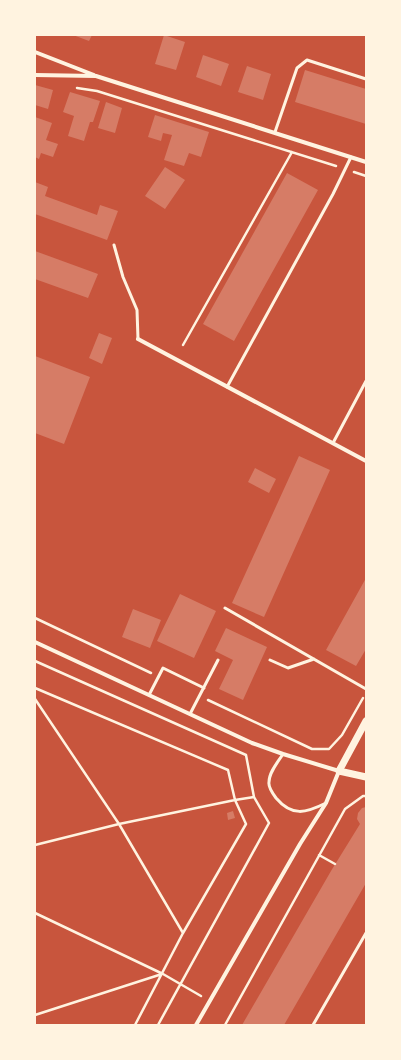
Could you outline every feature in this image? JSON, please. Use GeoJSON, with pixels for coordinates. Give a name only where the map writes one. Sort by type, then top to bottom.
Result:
{"type":"FeatureCollection","features":[{"type":"Feature","properties":{"kind":"street"},"geometry":{"type":"LineString","coordinates":[[35,52],[96,76],[366,162]]}},
{"type":"Feature","properties":{"kind":"street"},"geometry":{"type":"LineString","coordinates":[[35,75],[96,76]]}},
{"type":"Feature","properties":{"kind":"street"},"geometry":{"type":"LineString","coordinates":[[138,339],[366,461]]}},
{"type":"Feature","properties":{"kind":"street"},"geometry":{"type":"LineString","coordinates":[[35,642],[252,743],[339,771],[366,777]]}},
{"type":"Feature","properties":{"kind":"street"},"geometry":{"type":"LineString","coordinates":[[196,1025],[209,1000],[326,802],[339,771],[366,721]]}},
{"type":"Feature","properties":{"kind":"lane"},"geometry":{"type":"LineString","coordinates":[[275,132],[297,68],[306,60],[366,79]]}},
{"type":"Feature","properties":{"kind":"lane"},"geometry":{"type":"LineString","coordinates":[[227,387],[351,158]]}},
{"type":"Feature","properties":{"kind":"lane"},"geometry":{"type":"LineString","coordinates":[[114,245],[123,277],[138,310],[138,339]]}},
{"type":"Feature","properties":{"kind":"lane"},"geometry":{"type":"LineString","coordinates":[[333,444],[366,381]]}},
{"type":"Feature","properties":{"kind":"lane"},"geometry":{"type":"LineString","coordinates":[[225,608],[366,689]]}},
{"type":"Feature","properties":{"kind":"lane"},"geometry":{"type":"LineString","coordinates":[[270,660],[288,668],[314,659]]}},
{"type":"Feature","properties":{"kind":"lane"},"geometry":{"type":"LineString","coordinates":[[190,714],[218,660]]}},
{"type":"Feature","properties":{"kind":"lane"},"geometry":{"type":"LineString","coordinates":[[150,695],[163,668],[204,688]]}},
{"type":"Feature","properties":{"kind":"lane"},"geometry":{"type":"LineString","coordinates":[[283,754],[274,767],[268,782],[273,794],[282,805],[295,811],[310,811],[326,802]]}},
{"type":"Feature","properties":{"kind":"lane"},"geometry":{"type":"LineString","coordinates":[[313,1025],[366,933]]}},
{"type":"Feature","properties":{"kind":"path"},"geometry":{"type":"LineString","coordinates":[[74,87],[97,90],[366,176]]}},
{"type":"Feature","properties":{"kind":"path"},"geometry":{"type":"LineString","coordinates":[[183,345],[292,152]]}},
{"type":"Feature","properties":{"kind":"path"},"geometry":{"type":"LineString","coordinates":[[35,661],[246,755],[254,797],[269,823],[158,1025]]}},
{"type":"Feature","properties":{"kind":"path"},"geometry":{"type":"LineString","coordinates":[[35,688],[228,770],[235,800],[246,824],[184,933],[135,1025]]}},
{"type":"Feature","properties":{"kind":"path"},"geometry":{"type":"LineString","coordinates":[[261,725],[312,749],[329,748],[342,735],[366,693]]}},
{"type":"Feature","properties":{"kind":"path"},"geometry":{"type":"LineString","coordinates":[[35,699],[118,824],[184,933]]}},
{"type":"Feature","properties":{"kind":"path"},"geometry":{"type":"LineString","coordinates":[[225,1025],[345,810],[363,796],[366,796]]}},
{"type":"Feature","properties":{"kind":"path"},"geometry":{"type":"LineString","coordinates":[[35,845],[118,824],[254,797]]}},
{"type":"Feature","properties":{"kind":"path"},"geometry":{"type":"LineString","coordinates":[[319,855],[335,864]]}},
{"type":"Feature","properties":{"kind":"path"},"geometry":{"type":"LineString","coordinates":[[35,913],[163,974],[209,1000]]}},
{"type":"Feature","properties":{"kind":"path"},"geometry":{"type":"LineString","coordinates":[[35,1015],[163,974]]}},
{"type":"Feature","properties":{"kind":"building"},"geometry":{"type":"Polygon","coordinates":[[[73,35],[92,35],[89,41],[73,35]]]}},
{"type":"Feature","properties":{"kind":"building"},"geometry":{"type":"Polygon","coordinates":[[[164,35],[185,42],[176,70],[155,64],[164,35]]]}},
{"type":"Feature","properties":{"kind":"building"},"geometry":{"type":"Polygon","coordinates":[[[203,55],[229,64],[221,86],[196,77],[203,55]]]}},
{"type":"Feature","properties":{"kind":"building"},"geometry":{"type":"Polygon","coordinates":[[[247,66],[271,74],[263,100],[238,92],[247,66]]]}},
{"type":"Feature","properties":{"kind":"building"},"geometry":{"type":"Polygon","coordinates":[[[305,70],[366,89],[366,124],[295,102],[305,70]]]}},
{"type":"Feature","properties":{"kind":"building"},"geometry":{"type":"Polygon","coordinates":[[[35,85],[53,90],[48,109],[35,105],[35,85]]]}},
{"type":"Feature","properties":{"kind":"building"},"geometry":{"type":"Polygon","coordinates":[[[70,92],[100,101],[93,122],[90,122],[84,141],[68,136],[74,116],[63,112],[70,92]]]}},
{"type":"Feature","properties":{"kind":"building"},"geometry":{"type":"Polygon","coordinates":[[[106,102],[122,108],[115,133],[98,128],[106,102]]]}},
{"type":"Feature","properties":{"kind":"building"},"geometry":{"type":"Polygon","coordinates":[[[155,115],[209,132],[201,157],[189,153],[184,166],[164,160],[172,135],[163,133],[161,141],[148,137],[155,115]]]}},
{"type":"Feature","properties":{"kind":"building"},"geometry":{"type":"Polygon","coordinates":[[[35,117],[52,123],[46,140],[58,144],[53,157],[41,153],[39,159],[35,157],[35,117]]]}},
{"type":"Feature","properties":{"kind":"building"},"geometry":{"type":"Polygon","coordinates":[[[165,167],[185,180],[165,209],[145,196],[165,167]]]}},
{"type":"Feature","properties":{"kind":"building"},"geometry":{"type":"Polygon","coordinates":[[[287,173],[318,190],[234,341],[203,324],[287,173]]]}},
{"type":"Feature","properties":{"kind":"building"},"geometry":{"type":"Polygon","coordinates":[[[35,182],[48,187],[45,196],[97,215],[100,205],[118,211],[107,240],[35,214],[35,182]]]}},
{"type":"Feature","properties":{"kind":"building"},"geometry":{"type":"Polygon","coordinates":[[[35,251],[98,274],[88,298],[35,279],[35,251]]]}},
{"type":"Feature","properties":{"kind":"building"},"geometry":{"type":"Polygon","coordinates":[[[99,333],[112,338],[102,364],[89,358],[99,333]]]}},
{"type":"Feature","properties":{"kind":"building"},"geometry":{"type":"Polygon","coordinates":[[[35,356],[90,377],[64,444],[35,433],[35,356]]]}},
{"type":"Feature","properties":{"kind":"building"},"geometry":{"type":"Polygon","coordinates":[[[299,456],[330,470],[264,617],[232,603],[299,456]]]}},
{"type":"Feature","properties":{"kind":"building"},"geometry":{"type":"Polygon","coordinates":[[[255,468],[276,479],[269,493],[248,482],[255,468]]]}},
{"type":"Feature","properties":{"kind":"building"},"geometry":{"type":"Polygon","coordinates":[[[366,578],[366,649],[356,666],[326,650],[366,578]]]}},
{"type":"Feature","properties":{"kind":"building"},"geometry":{"type":"Polygon","coordinates":[[[180,594],[216,611],[194,658],[157,641],[180,594]]]}},
{"type":"Feature","properties":{"kind":"building"},"geometry":{"type":"Polygon","coordinates":[[[133,609],[161,620],[150,648],[122,637],[133,609]]]}},
{"type":"Feature","properties":{"kind":"building"},"geometry":{"type":"Polygon","coordinates":[[[226,628],[267,647],[243,700],[219,689],[233,660],[215,651],[226,628]]]}},
{"type":"Feature","properties":{"kind":"building"},"geometry":{"type":"Polygon","coordinates":[[[366,807],[366,883],[284,1025],[242,1025],[331,871],[360,824],[357,819],[358,813],[362,808],[366,807]]]}},
{"type":"Feature","properties":{"kind":"building"},"geometry":{"type":"Polygon","coordinates":[[[233,811],[235,818],[228,820],[227,813],[233,811]]]}}]}
